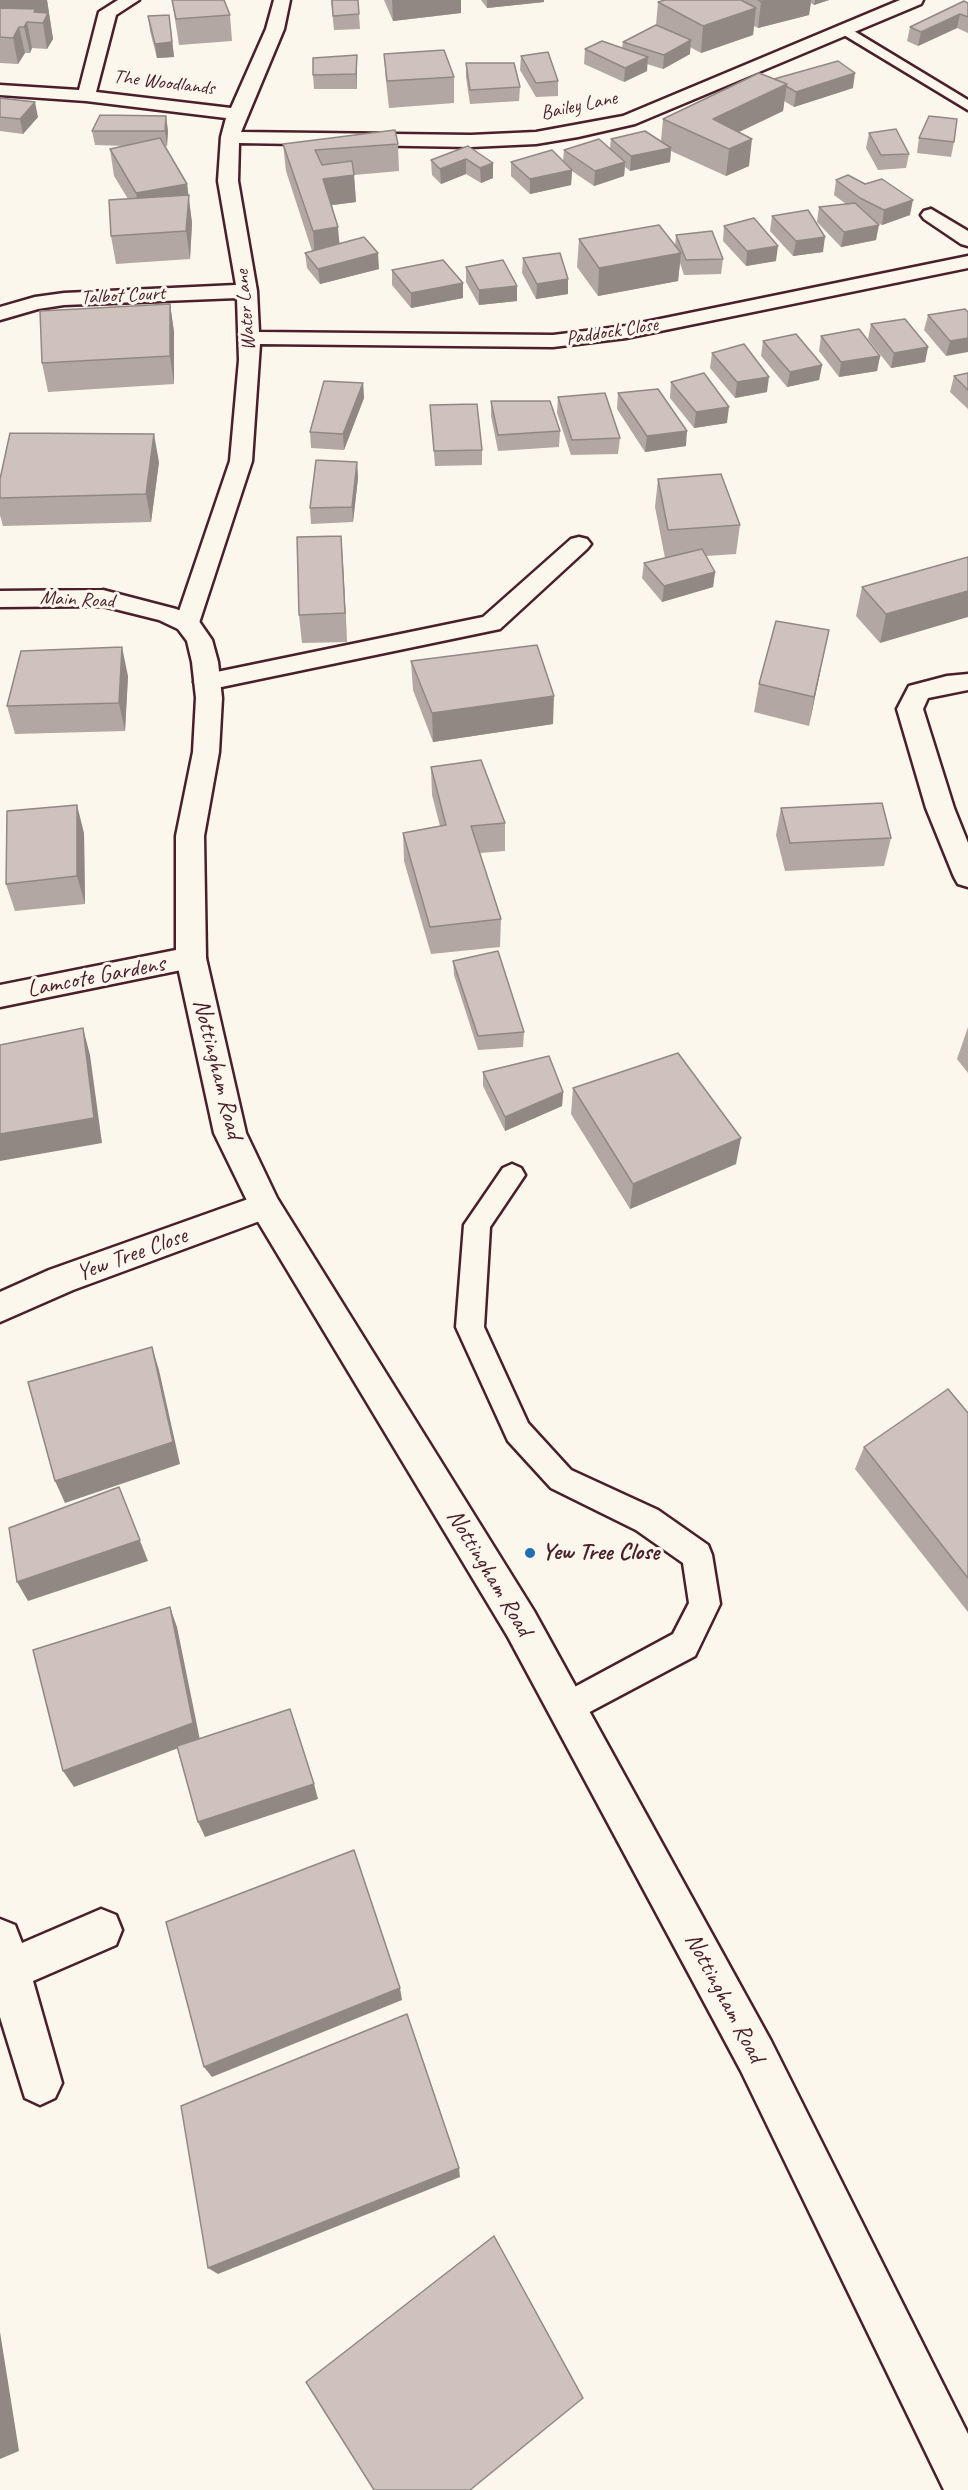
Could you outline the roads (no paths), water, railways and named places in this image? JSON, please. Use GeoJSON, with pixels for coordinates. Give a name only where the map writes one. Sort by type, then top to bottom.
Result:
{"type":"FeatureCollection","features":[{"type":"Feature","properties":{"kind":"street","name":"The Woodlands"},"geometry":{"type":"LineString","coordinates":[[86,96],[108,12],[131,0]]}},
{"type":"Feature","properties":{"kind":"street","name":"Water Lane"},"geometry":{"type":"LineString","coordinates":[[187,623],[241,461],[250,360],[247,291],[228,181],[230,137],[237,114],[275,29],[282,0]]}},
{"type":"Feature","properties":{"kind":"street","name":"Bailey Lane"},"geometry":{"type":"LineString","coordinates":[[230,137],[471,141],[536,138],[578,132],[628,120],[915,0]]}},
{"type":"Feature","properties":{"kind":"street","name":"The Woodlands"},"geometry":{"type":"LineString","coordinates":[[0,90],[86,96],[237,114]]}},
{"type":"Feature","properties":{"kind":"street"},"geometry":{"type":"LineString","coordinates":[[931,215],[968,240]]}},
{"type":"Feature","properties":{"kind":"street","name":"Paddock Close"},"geometry":{"type":"LineString","coordinates":[[250,338],[553,341],[626,332],[968,262]]}},
{"type":"Feature","properties":{"kind":"street","name":"Talbot Court"},"geometry":{"type":"LineString","coordinates":[[0,314],[35,303],[64,299],[247,291]]}},
{"type":"Feature","properties":{"kind":"street"},"geometry":{"type":"LineString","coordinates":[[207,682],[491,623],[579,544]]}},
{"type":"Feature","properties":{"kind":"street","name":"Main Road"},"geometry":{"type":"LineString","coordinates":[[0,599],[103,598],[167,614],[187,623]]}},
{"type":"Feature","properties":{"kind":"street","name":"Nottingham Road"},"geometry":{"type":"LineString","coordinates":[[187,623],[199,640],[207,682],[206,752],[190,836],[191,958],[212,1064],[230,1133],[265,1206],[521,1624],[756,2056],[962,2460]]}},
{"type":"Feature","properties":{"kind":"street"},"geometry":{"type":"LineString","coordinates":[[968,682],[948,684],[918,692],[910,708],[940,808],[968,877]]}},
{"type":"Feature","properties":{"kind":"street","name":"Lamcote Gardens"},"geometry":{"type":"LineString","coordinates":[[0,996],[191,958]]}},
{"type":"Feature","properties":{"kind":"street","name":"Yew Tree Close"},"geometry":{"type":"LineString","coordinates":[[0,1308],[61,1280],[265,1206]]}},
{"type":"Feature","properties":{"kind":"street"},"geometry":{"type":"LineString","coordinates":[[40,2083],[4,1955],[101,1930]]}},
{"type":"Feature","properties":{"kind":"lane"},"geometry":{"type":"LineString","coordinates":[[844,30],[968,106]]}},
{"type":"Feature","properties":{"kind":"lane"},"geometry":{"type":"LineString","coordinates":[[512,1175],[477,1225],[470,1327],[518,1432],[561,1479],[647,1520],[698,1555],[705,1604],[684,1645],[567,1708]]}},
{"type":"Feature","properties":{"kind":"place","name":"Yew Tree Close"},"geometry":{"type":"Point","coordinates":[530,1553]}}]}
